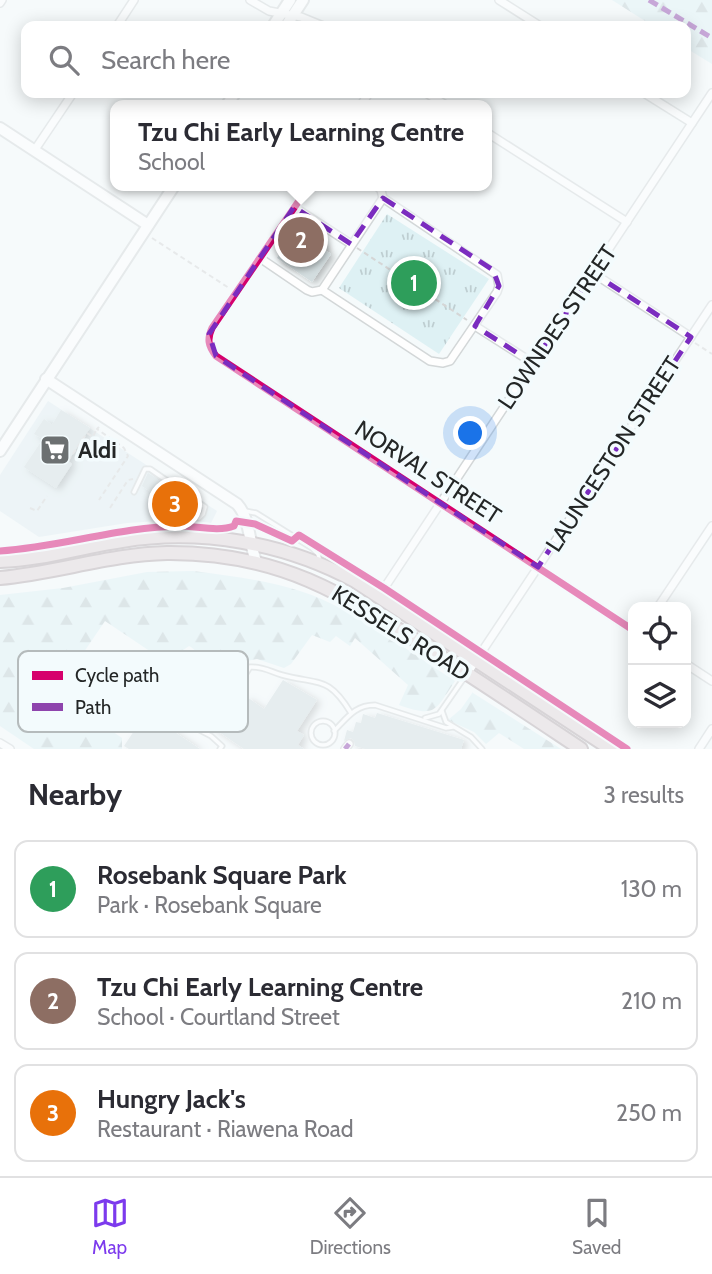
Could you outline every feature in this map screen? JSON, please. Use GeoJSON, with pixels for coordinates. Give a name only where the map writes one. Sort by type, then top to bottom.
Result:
{"type":"FeatureCollection","features":[{"type":"Feature","properties":{"kind":"highway"},"geometry":{"type":"LineString","coordinates":[[0,561],[41,558],[113,542],[153,537],[198,537],[249,544],[321,564]]}},
{"type":"Feature","properties":{"kind":"highway","name":"KESSELS ROAD"},"geometry":{"type":"LineString","coordinates":[[0,578],[27,576],[128,555],[212,555],[256,561],[298,574],[342,594],[581,749]]}},
{"type":"Feature","properties":{"kind":"highway","name":"KESSELS ROAD"},"geometry":{"type":"LineString","coordinates":[[321,564],[379,596],[611,749]]}},
{"type":"Feature","properties":{"kind":"main road"},"geometry":{"type":"LineString","coordinates":[[286,21],[290,0]]}},
{"type":"Feature","properties":{"kind":"main road"},"geometry":{"type":"LineString","coordinates":[[280,21],[303,0]]}},
{"type":"Feature","properties":{"kind":"main road"},"geometry":{"type":"LineString","coordinates":[[0,128],[146,229]]}},
{"type":"Feature","properties":{"kind":"main road"},"geometry":{"type":"LineString","coordinates":[[0,451],[171,191]]}},
{"type":"Feature","properties":{"kind":"main road","name":"KESSELS ROAD"},"geometry":{"type":"LineString","coordinates":[[46,379],[233,501],[243,512]]}},
{"type":"Feature","properties":{"kind":"main road"},"geometry":{"type":"LineString","coordinates":[[243,512],[249,544],[256,561]]}},
{"type":"Feature","properties":{"kind":"street"},"geometry":{"type":"LineString","coordinates":[[120,21],[134,0]]}},
{"type":"Feature","properties":{"kind":"street"},"geometry":{"type":"LineString","coordinates":[[250,0],[287,15],[311,21]]}},
{"type":"Feature","properties":{"kind":"street"},"geometry":{"type":"LineString","coordinates":[[499,0],[532,21]]}},
{"type":"Feature","properties":{"kind":"street","name":"LOWNDES STREET"},"geometry":{"type":"LineString","coordinates":[[379,596],[712,93]]}},
{"type":"Feature","properties":{"kind":"street"},"geometry":{"type":"LineString","coordinates":[[34,151],[70,98]]}},
{"type":"Feature","properties":{"kind":"street"},"geometry":{"type":"LineString","coordinates":[[652,98],[692,123]]}},
{"type":"Feature","properties":{"kind":"street"},"geometry":{"type":"LineString","coordinates":[[492,136],[627,222]]}},
{"type":"Feature","properties":{"kind":"street"},"geometry":{"type":"LineString","coordinates":[[236,293],[305,191]]}},
{"type":"Feature","properties":{"kind":"street"},"geometry":{"type":"LineString","coordinates":[[321,290],[435,363],[443,363],[454,357],[497,292],[497,275],[383,198],[381,191]]}},
{"type":"Feature","properties":{"kind":"street"},"geometry":{"type":"LineString","coordinates":[[260,258],[307,290],[321,290],[383,198]]}},
{"type":"Feature","properties":{"kind":"street"},"geometry":{"type":"LineString","coordinates":[[294,207],[351,244]]}},
{"type":"Feature","properties":{"kind":"street"},"geometry":{"type":"LineString","coordinates":[[593,273],[691,337]]}},
{"type":"Feature","properties":{"kind":"street","name":"NORVAL STREET"},"geometry":{"type":"LineString","coordinates":[[236,293],[212,328],[208,342],[216,356],[628,627]]}},
{"type":"Feature","properties":{"kind":"street","name":"LAUNCESTON STREET"},"geometry":{"type":"LineString","coordinates":[[467,674],[712,305]]}},
{"type":"Feature","properties":{"kind":"street"},"geometry":{"type":"LineString","coordinates":[[475,326],[533,363]]}},
{"type":"Feature","properties":{"kind":"street"},"geometry":{"type":"LineString","coordinates":[[661,602],[712,526]]}},
{"type":"Feature","properties":{"kind":"street"},"geometry":{"type":"LineString","coordinates":[[688,665],[712,681]]}},
{"type":"Feature","properties":{"kind":"street"},"geometry":{"type":"LineString","coordinates":[[699,749],[712,729]]}},
{"type":"Feature","properties":{"kind":"street"},"geometry":{"type":"LineString","coordinates":[[0,743],[10,749]]}},
{"type":"Feature","properties":{"kind":"lane"},"geometry":{"type":"LineString","coordinates":[[134,492],[141,474],[145,469],[150,470],[205,507],[200,518],[173,517],[157,507]]}},
{"type":"Feature","properties":{"kind":"lane","name":"KESSELS ROAD"},"geometry":{"type":"LineString","coordinates":[[243,512],[256,513],[312,548],[318,554],[321,564]]}},
{"type":"Feature","properties":{"kind":"lane"},"geometry":{"type":"LineString","coordinates":[[248,670],[250,667],[259,666],[281,675],[319,681],[342,697],[351,713]]}},
{"type":"Feature","properties":{"kind":"lane"},"geometry":{"type":"LineString","coordinates":[[421,718],[430,718],[442,711],[467,674]]}},
{"type":"Feature","properties":{"kind":"lane"},"geometry":{"type":"LineString","coordinates":[[334,731],[331,724],[321,721],[314,724],[311,735],[315,742],[323,745],[333,739],[334,731],[351,713],[358,708],[374,705],[443,727],[453,727]]}},
{"type":"Feature","properties":{"kind":"lane"},"geometry":{"type":"LineString","coordinates":[[442,711],[446,722],[471,737],[482,749]]}},
{"type":"Feature","properties":{"kind":"lane"},"geometry":{"type":"LineString","coordinates":[[203,732],[222,746],[220,749]]}},
{"type":"Feature","properties":{"kind":"path"},"geometry":{"type":"LineString","coordinates":[[146,229],[236,293]]}},
{"type":"Feature","properties":{"kind":"path"},"geometry":{"type":"LineString","coordinates":[[351,244],[475,326]]}},
{"type":"Feature","properties":{"kind":"path"},"geometry":{"type":"LineString","coordinates":[[691,337],[695,343],[712,354]]}},
{"type":"Feature","properties":{"kind":"path"},"geometry":{"type":"LineString","coordinates":[[68,461],[87,433],[93,437],[99,426]]}},
{"type":"Feature","properties":{"kind":"path"},"geometry":{"type":"LineString","coordinates":[[97,429],[124,447],[128,456],[99,500]]}},
{"type":"Feature","properties":{"kind":"path"},"geometry":{"type":"LineString","coordinates":[[110,508],[128,480],[138,482]]}},
{"type":"Feature","properties":{"kind":"path"},"geometry":{"type":"LineString","coordinates":[[30,508],[37,511],[47,496]]}},
{"type":"Feature","properties":{"kind":"highlighted area"},"geometry":{"type":"Polygon","coordinates":[[[383,198],[493,270],[499,286],[475,326],[533,363],[593,273],[691,337],[538,567],[216,356],[209,334],[294,207],[351,244],[383,198]]]}},
{"type":"Feature","properties":{"kind":"shaded area"},"geometry":{"type":"Polygon","coordinates":[[[48,401],[217,511],[211,523],[176,520],[127,523],[39,537],[0,511],[0,475],[48,401]]]}},
{"type":"Feature","properties":{"kind":"green space"},"geometry":{"type":"Polygon","coordinates":[[[612,0],[712,0],[712,64],[691,51],[691,21],[645,21],[612,0]]]}},
{"type":"Feature","properties":{"kind":"green space"},"geometry":{"type":"Polygon","coordinates":[[[387,214],[489,279],[439,354],[339,288],[387,214]]]}},
{"type":"Feature","properties":{"kind":"green space"},"geometry":{"type":"Polygon","coordinates":[[[193,571],[276,584],[303,592],[361,620],[455,681],[438,705],[428,711],[421,711],[399,705],[408,685],[355,638],[350,646],[336,636],[330,642],[312,635],[291,664],[284,668],[257,659],[248,661],[248,651],[195,651],[189,646],[182,651],[150,651],[105,621],[85,651],[18,651],[18,732],[113,732],[122,738],[122,749],[34,749],[0,726],[0,595],[63,588],[147,572],[193,571]]]}},
{"type":"Feature","properties":{"kind":"green space"},"geometry":{"type":"Polygon","coordinates":[[[473,692],[561,749],[524,749],[499,733],[486,744],[474,732],[448,720],[461,709],[473,692]]]}},
{"type":"Feature","properties":{"kind":"building"},"geometry":{"type":"Polygon","coordinates":[[[295,230],[301,234],[304,231],[327,246],[325,250],[331,254],[312,282],[277,258],[295,230]]]}},
{"type":"Feature","properties":{"kind":"building","name":"Aldi"},"geometry":{"type":"Polygon","coordinates":[[[61,410],[90,428],[68,461],[72,464],[56,488],[24,467],[43,439],[34,434],[44,419],[52,425],[61,410]]]}},
{"type":"Feature","properties":{"kind":"building"},"geometry":{"type":"Polygon","coordinates":[[[148,473],[200,509],[199,512],[194,513],[187,509],[183,513],[142,486],[148,473]]]}},
{"type":"Feature","properties":{"kind":"building"},"geometry":{"type":"Polygon","coordinates":[[[283,680],[317,700],[297,731],[304,735],[298,745],[304,749],[244,749],[219,732],[248,732],[248,698],[264,709],[283,680]]]}},
{"type":"Feature","properties":{"kind":"building"},"geometry":{"type":"Polygon","coordinates":[[[377,713],[464,740],[461,749],[366,749],[355,746],[351,738],[344,741],[347,730],[353,732],[356,722],[361,723],[363,714],[375,718],[377,713]]]}},
{"type":"Feature","properties":{"kind":"building"},"geometry":{"type":"Polygon","coordinates":[[[133,732],[174,732],[200,749],[129,749],[124,746],[133,732]]]}},
{"type":"Feature","properties":{"kind":"marked path"},"geometry":{"type":"LineString","coordinates":[[649,0],[684,21]]}},
{"type":"Feature","properties":{"kind":"marked path"},"geometry":{"type":"LineString","coordinates":[[691,25],[712,38]]}},
{"type":"Feature","properties":{"kind":"marked path"},"geometry":{"type":"LineString","coordinates":[[345,749],[349,744]]}},
{"type":"Feature","properties":{"kind":"cycle path"},"geometry":{"type":"LineString","coordinates":[[306,191],[212,328],[209,342],[213,352],[628,627]]}},
{"type":"Feature","properties":{"kind":"cycle path"},"geometry":{"type":"LineString","coordinates":[[0,551],[157,527],[228,528],[234,526],[236,521],[255,524],[292,541],[299,535],[627,749]]}},
{"type":"Feature","properties":{"kind":"place","name":"Tzu Chi Early Learning Centre"},"geometry":{"type":"Point","coordinates":[301,240]}},
{"type":"Feature","properties":{"kind":"place","name":"Rosebank Square Park"},"geometry":{"type":"Point","coordinates":[414,283]}},
{"type":"Feature","properties":{"kind":"place","name":"Aldi"},"geometry":{"type":"Point","coordinates":[55,450]}},
{"type":"Feature","properties":{"kind":"place","name":"Hungry Jack's"},"geometry":{"type":"Point","coordinates":[175,504]}}]}
